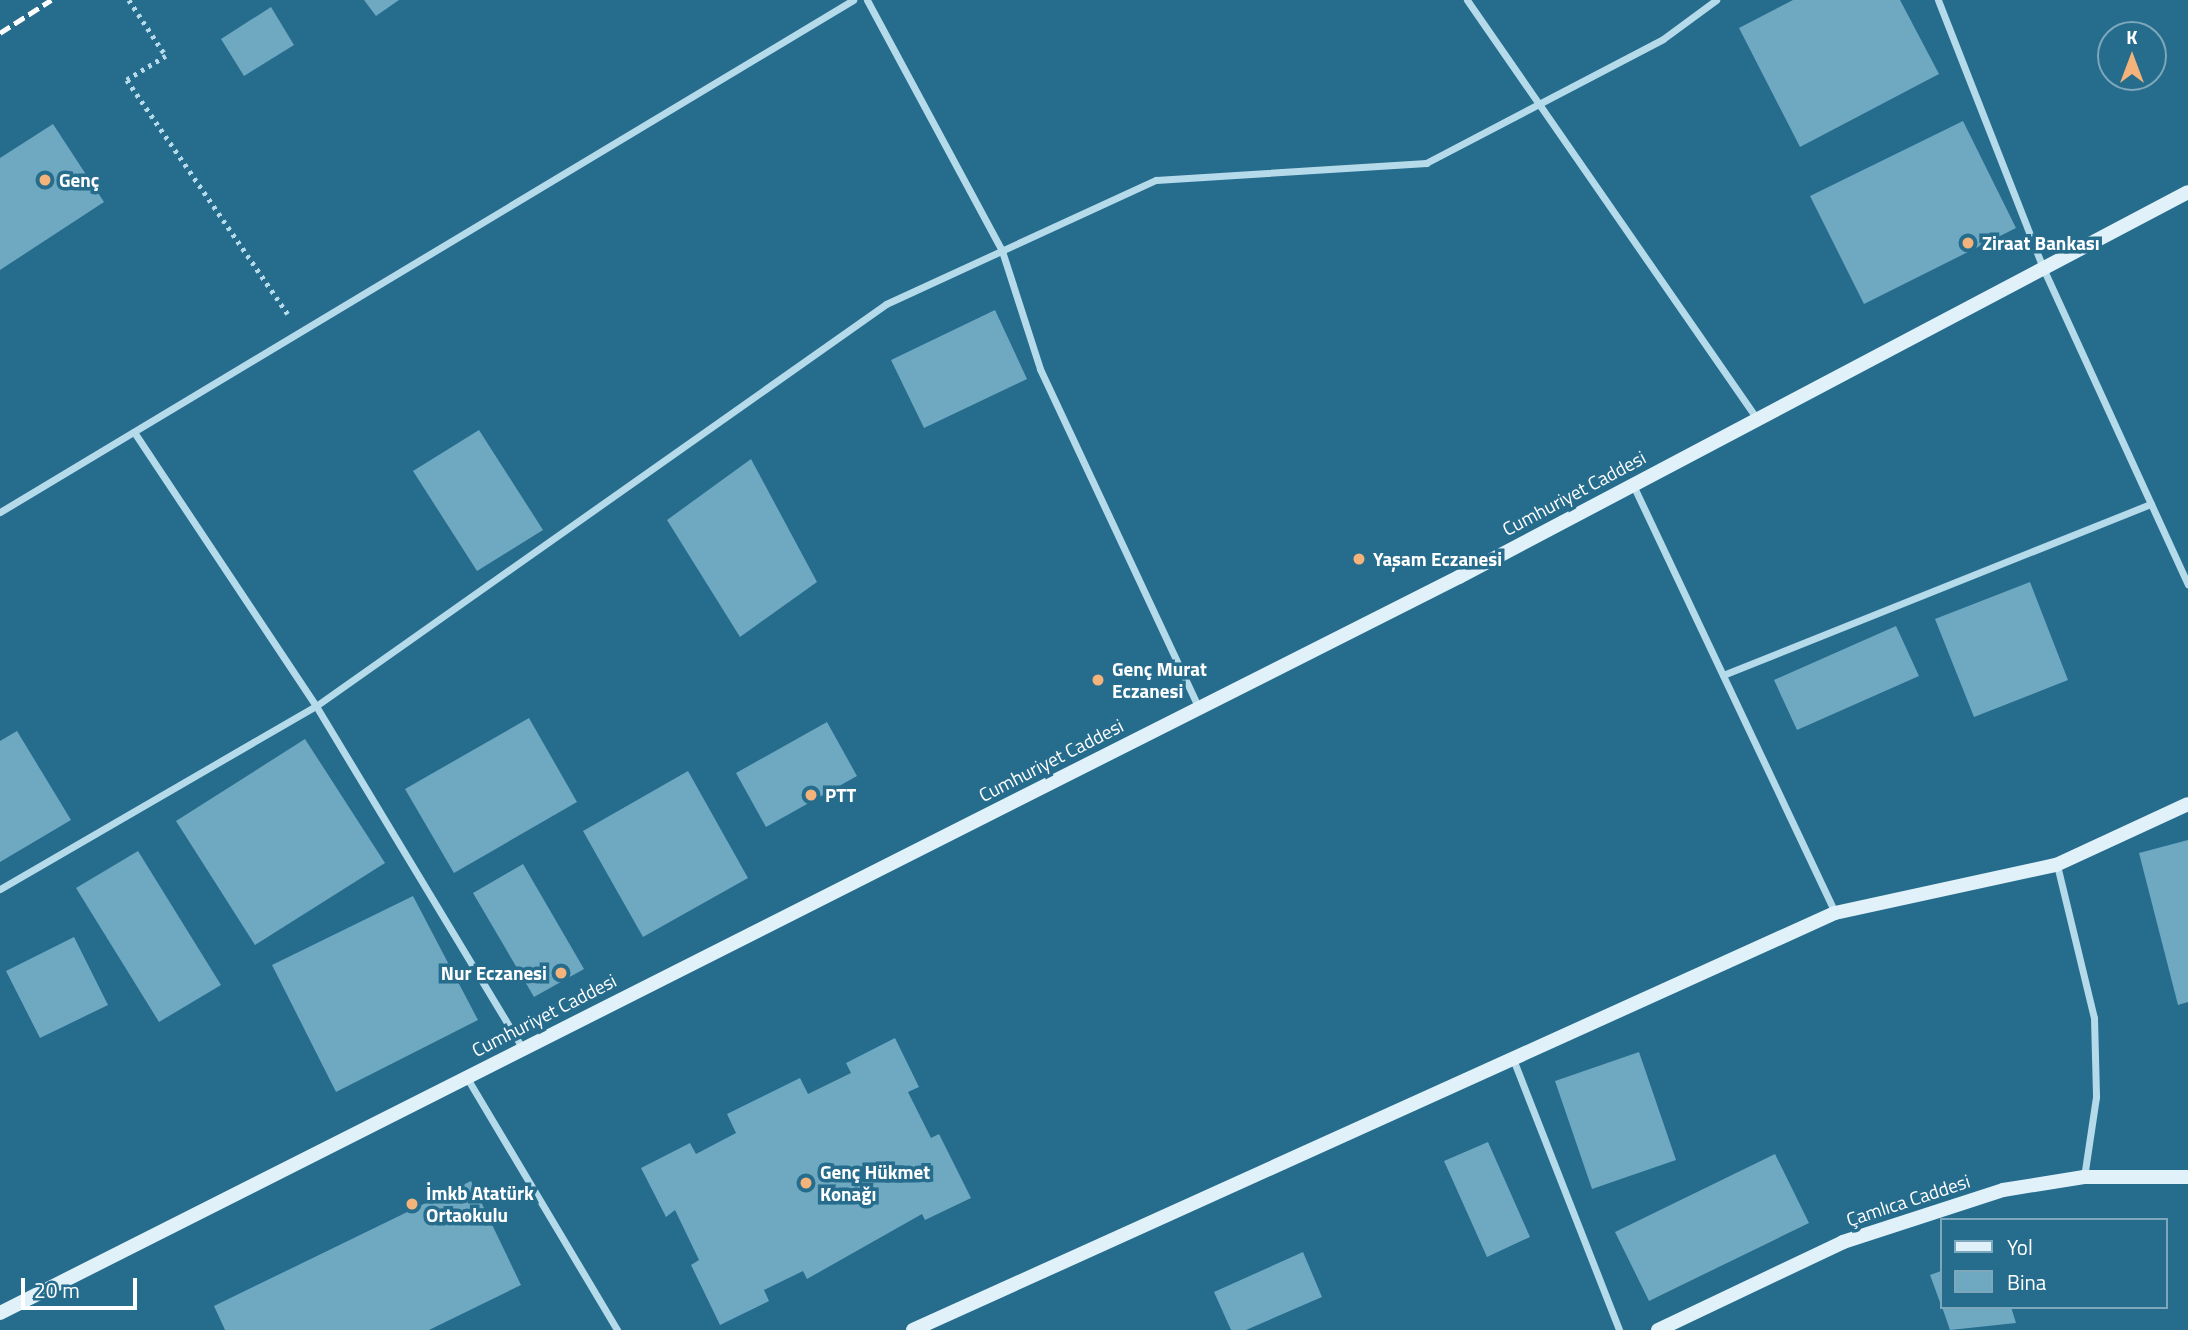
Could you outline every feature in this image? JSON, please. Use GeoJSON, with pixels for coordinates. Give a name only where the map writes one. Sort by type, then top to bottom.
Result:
{"type":"FeatureCollection","features":[{"type":"Feature","properties":{"kind":"main road","name":"Cumhuriyet Caddesi"},"geometry":{"type":"LineString","coordinates":[[0,1313],[522,1047],[1198,708],[1758,419],[2188,192]]}},
{"type":"Feature","properties":{"kind":"main road"},"geometry":{"type":"LineString","coordinates":[[913,1330],[1835,913],[2056,865],[2188,804]]}},
{"type":"Feature","properties":{"kind":"main road","name":"Çamlıca Caddesi"},"geometry":{"type":"LineString","coordinates":[[1658,1330],[1855,1238],[2003,1190],[2084,1177],[2188,1177]]}},
{"type":"Feature","properties":{"kind":"street"},"geometry":{"type":"LineString","coordinates":[[0,512],[853,0]]}},
{"type":"Feature","properties":{"kind":"street"},"geometry":{"type":"LineString","coordinates":[[867,0],[1002,251],[1040,369],[1198,708]]}},
{"type":"Feature","properties":{"kind":"street"},"geometry":{"type":"LineString","coordinates":[[1467,0],[1538,108],[1758,419]]}},
{"type":"Feature","properties":{"kind":"street"},"geometry":{"type":"LineString","coordinates":[[0,889],[316,706],[886,304],[1156,180],[1426,163],[1538,108],[1662,39],[1716,0]]}},
{"type":"Feature","properties":{"kind":"street"},"geometry":{"type":"LineString","coordinates":[[1938,0],[2043,268],[2188,584]]}},
{"type":"Feature","properties":{"kind":"street"},"geometry":{"type":"LineString","coordinates":[[134,432],[316,706],[522,1047]]}},
{"type":"Feature","properties":{"kind":"street"},"geometry":{"type":"LineString","coordinates":[[1632,484],[1835,913]]}},
{"type":"Feature","properties":{"kind":"street"},"geometry":{"type":"LineString","coordinates":[[1723,675],[2151,504]]}},
{"type":"Feature","properties":{"kind":"street"},"geometry":{"type":"LineString","coordinates":[[2056,865],[2094,1018],[2096,1097],[2084,1177]]}},
{"type":"Feature","properties":{"kind":"street"},"geometry":{"type":"LineString","coordinates":[[1513,1058],[1619,1330]]}},
{"type":"Feature","properties":{"kind":"street"},"geometry":{"type":"LineString","coordinates":[[466,1076],[617,1330]]}},
{"type":"Feature","properties":{"kind":"path"},"geometry":{"type":"LineString","coordinates":[[129,0],[166,56],[127,80],[301,332]]}},
{"type":"Feature","properties":{"kind":"building"},"geometry":{"type":"Polygon","coordinates":[[[364,0],[399,0],[376,16],[364,0]]]}},
{"type":"Feature","properties":{"kind":"building"},"geometry":{"type":"Polygon","coordinates":[[[1793,0],[1900,0],[1939,74],[1800,147],[1739,28],[1793,0]]]}},
{"type":"Feature","properties":{"kind":"building"},"geometry":{"type":"Polygon","coordinates":[[[271,7],[294,45],[244,76],[221,39],[271,7]]]}},
{"type":"Feature","properties":{"kind":"building"},"geometry":{"type":"Polygon","coordinates":[[[1963,121],[2016,228],[1864,304],[1810,196],[1963,121]]]}},
{"type":"Feature","properties":{"kind":"building","name":"Genç"},"geometry":{"type":"Polygon","coordinates":[[[53,124],[104,202],[0,270],[0,158],[53,124]]]}},
{"type":"Feature","properties":{"kind":"building"},"geometry":{"type":"Polygon","coordinates":[[[995,310],[1027,379],[924,428],[891,360],[995,310]]]}},
{"type":"Feature","properties":{"kind":"building"},"geometry":{"type":"Polygon","coordinates":[[[479,430],[543,530],[477,571],[413,471],[479,430]]]}},
{"type":"Feature","properties":{"kind":"building"},"geometry":{"type":"Polygon","coordinates":[[[751,459],[817,582],[740,637],[667,520],[751,459]]]}},
{"type":"Feature","properties":{"kind":"building"},"geometry":{"type":"Polygon","coordinates":[[[2030,582],[2068,680],[1974,717],[1935,619],[2030,582]]]}},
{"type":"Feature","properties":{"kind":"building"},"geometry":{"type":"Polygon","coordinates":[[[1896,626],[1919,676],[1797,730],[1774,680],[1896,626]]]}},
{"type":"Feature","properties":{"kind":"building"},"geometry":{"type":"Polygon","coordinates":[[[529,718],[577,802],[454,873],[405,789],[529,718]]]}},
{"type":"Feature","properties":{"kind":"building"},"geometry":{"type":"Polygon","coordinates":[[[827,722],[857,776],[766,827],[736,773],[827,722]]]}},
{"type":"Feature","properties":{"kind":"building"},"geometry":{"type":"Polygon","coordinates":[[[17,731],[71,820],[0,862],[0,741],[17,731]]]}},
{"type":"Feature","properties":{"kind":"building"},"geometry":{"type":"Polygon","coordinates":[[[305,739],[385,863],[255,945],[176,821],[305,739]]]}},
{"type":"Feature","properties":{"kind":"building"},"geometry":{"type":"Polygon","coordinates":[[[688,771],[748,878],[643,937],[583,831],[688,771]]]}},
{"type":"Feature","properties":{"kind":"building"},"geometry":{"type":"Polygon","coordinates":[[[2188,840],[2188,1002],[2178,1005],[2139,853],[2188,840]]]}},
{"type":"Feature","properties":{"kind":"building"},"geometry":{"type":"Polygon","coordinates":[[[138,851],[221,985],[159,1022],[76,888],[138,851]]]}},
{"type":"Feature","properties":{"kind":"building"},"geometry":{"type":"Polygon","coordinates":[[[523,864],[584,969],[534,997],[473,893],[523,864]]]}},
{"type":"Feature","properties":{"kind":"building"},"geometry":{"type":"Polygon","coordinates":[[[413,896],[478,1020],[336,1092],[272,965],[413,896]]]}},
{"type":"Feature","properties":{"kind":"building"},"geometry":{"type":"Polygon","coordinates":[[[74,937],[108,1005],[40,1038],[6,971],[74,937]]]}},
{"type":"Feature","properties":{"kind":"building","name":"Genç Hükmet Konağı"},"geometry":{"type":"Polygon","coordinates":[[[895,1038],[919,1087],[908,1092],[931,1138],[939,1134],[971,1198],[925,1220],[922,1214],[807,1279],[803,1271],[764,1290],[769,1301],[720,1325],[691,1265],[699,1260],[675,1210],[666,1217],[641,1168],[690,1143],[696,1154],[736,1133],[727,1114],[800,1078],[808,1094],[851,1073],[846,1063],[895,1038]]]}},
{"type":"Feature","properties":{"kind":"building"},"geometry":{"type":"Polygon","coordinates":[[[1639,1052],[1676,1160],[1592,1189],[1555,1081],[1639,1052]]]}},
{"type":"Feature","properties":{"kind":"building"},"geometry":{"type":"Polygon","coordinates":[[[1488,1142],[1530,1237],[1487,1257],[1444,1161],[1488,1142]]]}},
{"type":"Feature","properties":{"kind":"building"},"geometry":{"type":"Polygon","coordinates":[[[1775,1154],[1809,1223],[1649,1301],[1615,1232],[1775,1154]]]}},
{"type":"Feature","properties":{"kind":"building"},"geometry":{"type":"Polygon","coordinates":[[[471,1181],[521,1285],[429,1330],[225,1330],[214,1306],[471,1181]]]}},
{"type":"Feature","properties":{"kind":"building"},"geometry":{"type":"Polygon","coordinates":[[[1303,1252],[1322,1297],[1246,1330],[1231,1330],[1214,1292],[1303,1252]]]}},
{"type":"Feature","properties":{"kind":"building"},"geometry":{"type":"Polygon","coordinates":[[[1940,1271],[1940,1302],[1930,1275],[1940,1271]]]}},
{"type":"Feature","properties":{"kind":"building"},"geometry":{"type":"Polygon","coordinates":[[[1943,1309],[2012,1309],[2016,1323],[1950,1330],[1943,1309]]]}},
{"type":"Feature","properties":{"kind":"railway"},"geometry":{"type":"LineString","coordinates":[[0,33],[51,0]]}},
{"type":"Feature","properties":{"kind":"place","name":"Genç"},"geometry":{"type":"Point","coordinates":[45,180]}},
{"type":"Feature","properties":{"kind":"place","name":"Ziraat Bankası"},"geometry":{"type":"Point","coordinates":[1968,243]}},
{"type":"Feature","properties":{"kind":"place","name":"Yaşam Eczanesi"},"geometry":{"type":"Point","coordinates":[1359,559]}},
{"type":"Feature","properties":{"kind":"place","name":"Genç Murat Eczanesi"},"geometry":{"type":"Point","coordinates":[1098,680]}},
{"type":"Feature","properties":{"kind":"place","name":"PTT"},"geometry":{"type":"Point","coordinates":[811,795]}},
{"type":"Feature","properties":{"kind":"place","name":"Nur Eczanesi"},"geometry":{"type":"Point","coordinates":[561,973]}},
{"type":"Feature","properties":{"kind":"place","name":"Genç Hükmet Konağı"},"geometry":{"type":"Point","coordinates":[806,1183]}},
{"type":"Feature","properties":{"kind":"place","name":"İmkb Atatürk Ortaokulu"},"geometry":{"type":"Point","coordinates":[412,1204]}}]}
